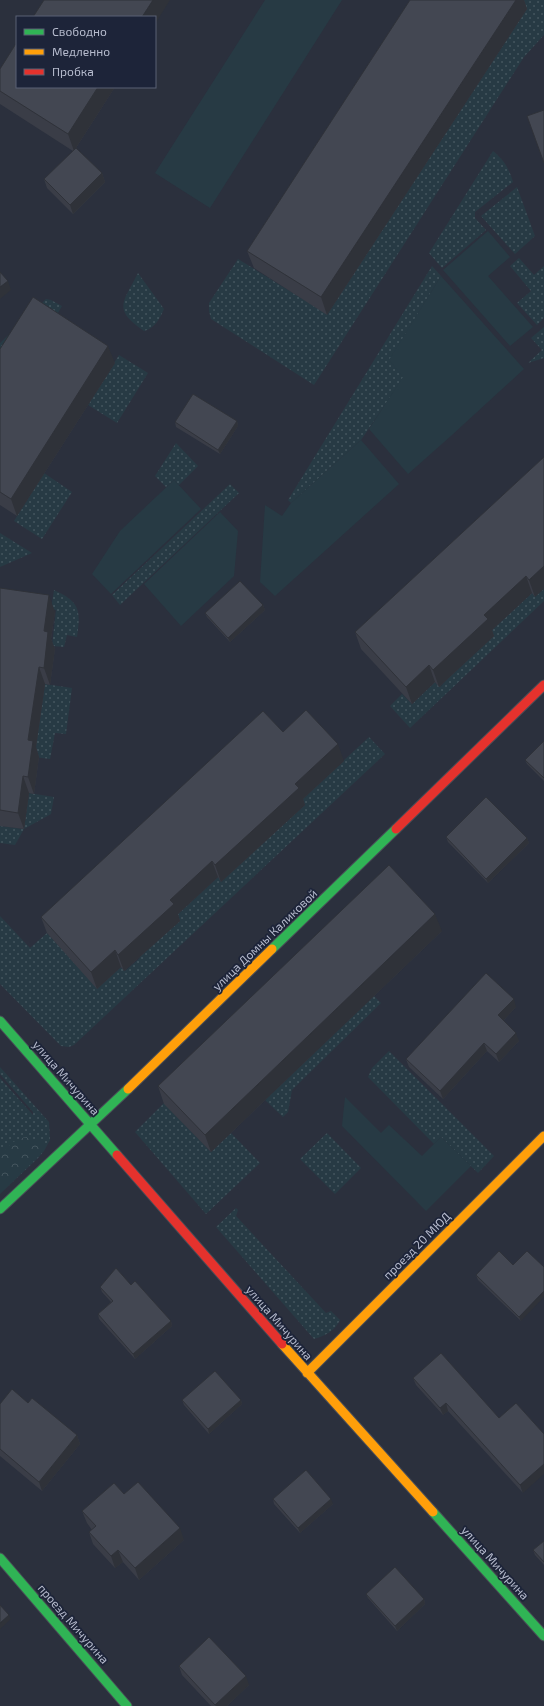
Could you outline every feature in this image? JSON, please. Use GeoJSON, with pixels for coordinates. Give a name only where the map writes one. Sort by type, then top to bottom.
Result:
{"type":"FeatureCollection","features":[{"type":"Feature","properties":{"kind":"street","name":"улица Домны Каликовой"},"geometry":{"type":"LineString","coordinates":[[0,1209],[91,1125],[544,685]]}},
{"type":"Feature","properties":{"kind":"street","name":"улица Мичурина"},"geometry":{"type":"LineString","coordinates":[[0,1021],[307,1373],[544,1636]]}},
{"type":"Feature","properties":{"kind":"street","name":"проезд 20 МЮД"},"geometry":{"type":"LineString","coordinates":[[307,1373],[544,1136]]}},
{"type":"Feature","properties":{"kind":"street","name":"проезд Мичурина"},"geometry":{"type":"LineString","coordinates":[[0,1558],[127,1706]]}},
{"type":"Feature","properties":{"kind":"green space"},"geometry":{"type":"Polygon","coordinates":[[[265,0],[342,0],[210,208],[155,173],[265,0]]]}},
{"type":"Feature","properties":{"kind":"green space"},"geometry":{"type":"Polygon","coordinates":[[[513,0],[544,0],[544,35],[524,57],[314,385],[211,319],[209,303],[238,259],[327,314],[513,0]]]}},
{"type":"Feature","properties":{"kind":"green space"},"geometry":{"type":"Polygon","coordinates":[[[493,151],[506,165],[513,182],[475,212],[475,218],[486,230],[442,268],[429,253],[493,151]]]}},
{"type":"Feature","properties":{"kind":"green space"},"geometry":{"type":"Polygon","coordinates":[[[517,187],[535,236],[515,254],[481,216],[517,187]]]}},
{"type":"Feature","properties":{"kind":"green space"},"geometry":{"type":"Polygon","coordinates":[[[488,231],[510,257],[488,276],[533,327],[510,346],[443,270],[488,231]]]}},
{"type":"Feature","properties":{"kind":"green space"},"geometry":{"type":"Polygon","coordinates":[[[519,258],[534,275],[544,266],[544,318],[537,325],[517,303],[531,291],[510,266],[519,258]]]}},
{"type":"Feature","properties":{"kind":"green space"},"geometry":{"type":"Polygon","coordinates":[[[432,266],[441,276],[390,360],[404,377],[361,440],[291,503],[288,500],[432,266]]]}},
{"type":"Feature","properties":{"kind":"green space"},"geometry":{"type":"Polygon","coordinates":[[[138,273],[164,309],[156,323],[148,330],[144,331],[127,317],[123,305],[138,273]]]}},
{"type":"Feature","properties":{"kind":"green space"},"geometry":{"type":"Polygon","coordinates":[[[441,276],[524,369],[408,474],[369,429],[403,377],[389,360],[441,276]]]}},
{"type":"Feature","properties":{"kind":"green space"},"geometry":{"type":"Polygon","coordinates":[[[46,299],[62,306],[52,323],[0,366],[0,343],[46,299]]]}},
{"type":"Feature","properties":{"kind":"green space"},"geometry":{"type":"Polygon","coordinates":[[[544,327],[544,358],[528,363],[542,350],[531,338],[544,327]]]}},
{"type":"Feature","properties":{"kind":"green space"},"geometry":{"type":"Polygon","coordinates":[[[119,355],[148,373],[117,423],[88,405],[119,355]]]}},
{"type":"Feature","properties":{"kind":"green space"},"geometry":{"type":"Polygon","coordinates":[[[361,440],[399,484],[275,596],[260,582],[265,505],[282,516],[291,503],[361,440]]]}},
{"type":"Feature","properties":{"kind":"green space"},"geometry":{"type":"Polygon","coordinates":[[[176,443],[198,466],[179,485],[174,480],[166,487],[155,476],[176,443]]]}},
{"type":"Feature","properties":{"kind":"green space"},"geometry":{"type":"Polygon","coordinates":[[[44,473],[72,492],[42,539],[14,521],[44,473]]]}},
{"type":"Feature","properties":{"kind":"green space"},"geometry":{"type":"Polygon","coordinates":[[[174,480],[201,509],[111,594],[92,574],[120,531],[174,480]]]}},
{"type":"Feature","properties":{"kind":"green space"},"geometry":{"type":"Polygon","coordinates":[[[230,484],[239,493],[120,605],[112,595],[230,484]]]}},
{"type":"Feature","properties":{"kind":"green space"},"geometry":{"type":"Polygon","coordinates":[[[220,512],[238,531],[234,576],[181,626],[144,584],[220,512]]]}},
{"type":"Feature","properties":{"kind":"green space"},"geometry":{"type":"Polygon","coordinates":[[[0,533],[32,553],[0,567],[0,533]]]}},
{"type":"Feature","properties":{"kind":"green space"},"geometry":{"type":"Polygon","coordinates":[[[544,589],[544,601],[410,728],[390,706],[402,694],[412,704],[435,682],[440,687],[490,632],[532,593],[544,589]]]}},
{"type":"Feature","properties":{"kind":"green space"},"geometry":{"type":"Polygon","coordinates":[[[54,590],[63,594],[74,603],[78,613],[79,620],[77,637],[67,635],[64,647],[52,646],[56,610],[51,609],[54,590]]]}},
{"type":"Feature","properties":{"kind":"green space"},"geometry":{"type":"Polygon","coordinates":[[[45,684],[72,688],[66,734],[55,733],[50,759],[34,757],[45,684]]]}},
{"type":"Feature","properties":{"kind":"green space"},"geometry":{"type":"Polygon","coordinates":[[[369,737],[385,754],[74,1045],[69,1047],[61,1046],[0,984],[0,916],[30,948],[47,933],[98,988],[121,967],[125,971],[140,958],[135,953],[153,945],[180,921],[176,916],[218,877],[221,881],[301,800],[369,737]]]}},
{"type":"Feature","properties":{"kind":"green space"},"geometry":{"type":"Polygon","coordinates":[[[29,793],[54,797],[51,814],[24,829],[29,793]]]}},
{"type":"Feature","properties":{"kind":"green space"},"geometry":{"type":"Polygon","coordinates":[[[0,826],[24,829],[15,845],[0,843],[0,826]]]}},
{"type":"Feature","properties":{"kind":"green space"},"geometry":{"type":"Polygon","coordinates":[[[374,996],[381,1003],[292,1090],[288,1112],[283,1117],[265,1100],[374,996]]]}},
{"type":"Feature","properties":{"kind":"green space"},"geometry":{"type":"Polygon","coordinates":[[[389,1051],[494,1156],[478,1173],[441,1137],[434,1144],[368,1077],[372,1068],[389,1051]]]}},
{"type":"Feature","properties":{"kind":"green space"},"geometry":{"type":"Polygon","coordinates":[[[0,1067],[49,1122],[50,1140],[38,1158],[0,1194],[0,1078],[33,1115],[33,1112],[0,1074],[0,1067]]]}},
{"type":"Feature","properties":{"kind":"green space"},"geometry":{"type":"Polygon","coordinates":[[[345,1097],[381,1133],[389,1125],[422,1156],[441,1137],[471,1166],[426,1211],[342,1126],[345,1097]]]}},
{"type":"Feature","properties":{"kind":"green space"},"geometry":{"type":"Polygon","coordinates":[[[164,1103],[211,1152],[231,1133],[260,1163],[206,1214],[135,1132],[164,1103]]]}},
{"type":"Feature","properties":{"kind":"green space"},"geometry":{"type":"Polygon","coordinates":[[[327,1133],[361,1168],[335,1194],[300,1159],[327,1133]]]}},
{"type":"Feature","properties":{"kind":"green space"},"geometry":{"type":"Polygon","coordinates":[[[25,1137],[43,1143],[43,1150],[40,1155],[0,1191],[0,1154],[13,1142],[25,1137]]]}},
{"type":"Feature","properties":{"kind":"green space"},"geometry":{"type":"Polygon","coordinates":[[[236,1208],[238,1210],[236,1216],[326,1313],[331,1311],[340,1320],[338,1324],[326,1335],[314,1339],[216,1227],[236,1208]]]}},
{"type":"Feature","properties":{"kind":"building"},"geometry":{"type":"Polygon","coordinates":[[[44,0],[153,0],[143,16],[34,16],[44,0]]]}},
{"type":"Feature","properties":{"kind":"building"},"geometry":{"type":"Polygon","coordinates":[[[410,0],[516,0],[321,297],[247,251],[410,0]]]}},
{"type":"Feature","properties":{"kind":"building"},"geometry":{"type":"Polygon","coordinates":[[[16,44],[16,88],[97,88],[68,134],[0,91],[0,69],[16,44]]]}},
{"type":"Feature","properties":{"kind":"building"},"geometry":{"type":"Polygon","coordinates":[[[544,110],[544,163],[527,116],[544,110]]]}},
{"type":"Feature","properties":{"kind":"building"},"geometry":{"type":"Polygon","coordinates":[[[76,148],[102,173],[70,205],[44,179],[76,148]]]}},
{"type":"Feature","properties":{"kind":"building"},"geometry":{"type":"Polygon","coordinates":[[[0,272],[8,281],[0,287],[0,272]]]}},
{"type":"Feature","properties":{"kind":"building"},"geometry":{"type":"Polygon","coordinates":[[[33,297],[108,346],[11,499],[0,492],[0,349],[33,297]]]}},
{"type":"Feature","properties":{"kind":"building"},"geometry":{"type":"Polygon","coordinates":[[[193,394],[237,421],[218,450],[175,422],[193,394]]]}},
{"type":"Feature","properties":{"kind":"building"},"geometry":{"type":"Polygon","coordinates":[[[544,457],[544,566],[529,580],[526,576],[484,615],[488,619],[433,670],[429,665],[406,687],[355,632],[544,457]]]}},
{"type":"Feature","properties":{"kind":"building"},"geometry":{"type":"Polygon","coordinates":[[[240,581],[263,605],[228,638],[205,613],[240,581]]]}},
{"type":"Feature","properties":{"kind":"building"},"geometry":{"type":"Polygon","coordinates":[[[0,588],[49,595],[44,631],[48,632],[44,668],[39,667],[28,740],[33,741],[28,777],[23,776],[18,813],[0,810],[0,588]]]}},
{"type":"Feature","properties":{"kind":"building"},"geometry":{"type":"Polygon","coordinates":[[[306,710],[338,744],[295,784],[299,788],[215,865],[212,861],[170,900],[174,904],[118,955],[115,950],[91,972],[41,917],[263,711],[283,732],[306,710]]]}},
{"type":"Feature","properties":{"kind":"building"},"geometry":{"type":"Polygon","coordinates":[[[544,741],[544,778],[525,760],[544,741]]]}},
{"type":"Feature","properties":{"kind":"building"},"geometry":{"type":"Polygon","coordinates":[[[486,797],[527,838],[486,879],[446,837],[486,797]]]}},
{"type":"Feature","properties":{"kind":"building"},"geometry":{"type":"Polygon","coordinates":[[[389,865],[435,914],[205,1135],[158,1086],[389,865]]]}},
{"type":"Feature","properties":{"kind":"building"},"geometry":{"type":"Polygon","coordinates":[[[486,973],[514,999],[498,1015],[516,1033],[496,1054],[484,1043],[440,1091],[406,1059],[486,973]]]}},
{"type":"Feature","properties":{"kind":"building"},"geometry":{"type":"Polygon","coordinates":[[[499,1251],[513,1265],[527,1251],[544,1267],[544,1291],[519,1317],[476,1275],[499,1251]]]}},
{"type":"Feature","properties":{"kind":"building"},"geometry":{"type":"Polygon","coordinates":[[[116,1268],[131,1285],[135,1281],[171,1321],[133,1354],[98,1314],[113,1301],[100,1287],[116,1268]]]}},
{"type":"Feature","properties":{"kind":"building"},"geometry":{"type":"Polygon","coordinates":[[[441,1353],[499,1418],[516,1403],[544,1434],[544,1464],[520,1485],[446,1403],[440,1408],[413,1378],[441,1353]]]}},
{"type":"Feature","properties":{"kind":"building"},"geometry":{"type":"Polygon","coordinates":[[[215,1371],[241,1400],[208,1429],[182,1400],[215,1371]]]}},
{"type":"Feature","properties":{"kind":"building"},"geometry":{"type":"Polygon","coordinates":[[[12,1389],[28,1403],[32,1398],[77,1435],[39,1482],[0,1449],[0,1404],[12,1389]]]}},
{"type":"Feature","properties":{"kind":"building"},"geometry":{"type":"Polygon","coordinates":[[[306,1470],[331,1499],[298,1528],[273,1499],[306,1470]]]}},
{"type":"Feature","properties":{"kind":"building"},"geometry":{"type":"Polygon","coordinates":[[[138,1482],[180,1528],[135,1568],[118,1550],[111,1556],[89,1532],[96,1526],[82,1511],[114,1483],[124,1494],[138,1482]]]}},
{"type":"Feature","properties":{"kind":"building"},"geometry":{"type":"Polygon","coordinates":[[[544,1541],[544,1562],[533,1550],[544,1541]]]}},
{"type":"Feature","properties":{"kind":"building"},"geometry":{"type":"Polygon","coordinates":[[[395,1567],[424,1599],[395,1626],[366,1594],[395,1567]]]}},
{"type":"Feature","properties":{"kind":"building"},"geometry":{"type":"Polygon","coordinates":[[[0,1605],[9,1615],[0,1623],[0,1605]]]}},
{"type":"Feature","properties":{"kind":"building"},"geometry":{"type":"Polygon","coordinates":[[[209,1637],[246,1676],[215,1705],[179,1666],[209,1637]]]}},
{"type":"Feature","properties":{"kind":"traffic: fast"},"geometry":{"type":"LineString","coordinates":[[272,949],[396,829]]}},
{"type":"Feature","properties":{"kind":"traffic: fast"},"geometry":{"type":"LineString","coordinates":[[0,1021],[117,1155]]}},
{"type":"Feature","properties":{"kind":"traffic: fast"},"geometry":{"type":"LineString","coordinates":[[0,1209],[128,1089]]}},
{"type":"Feature","properties":{"kind":"traffic: fast"},"geometry":{"type":"LineString","coordinates":[[433,1512],[544,1636]]}},
{"type":"Feature","properties":{"kind":"traffic: fast"},"geometry":{"type":"LineString","coordinates":[[0,1558],[127,1706]]}},
{"type":"Feature","properties":{"kind":"traffic: slow"},"geometry":{"type":"LineString","coordinates":[[128,1089],[272,949]]}},
{"type":"Feature","properties":{"kind":"traffic: slow"},"geometry":{"type":"LineString","coordinates":[[307,1373],[544,1136]]}},
{"type":"Feature","properties":{"kind":"traffic: slow"},"geometry":{"type":"LineString","coordinates":[[282,1344],[433,1512]]}},
{"type":"Feature","properties":{"kind":"traffic: jam"},"geometry":{"type":"LineString","coordinates":[[396,829],[544,685]]}},
{"type":"Feature","properties":{"kind":"traffic: jam"},"geometry":{"type":"LineString","coordinates":[[117,1155],[282,1344]]}}]}
